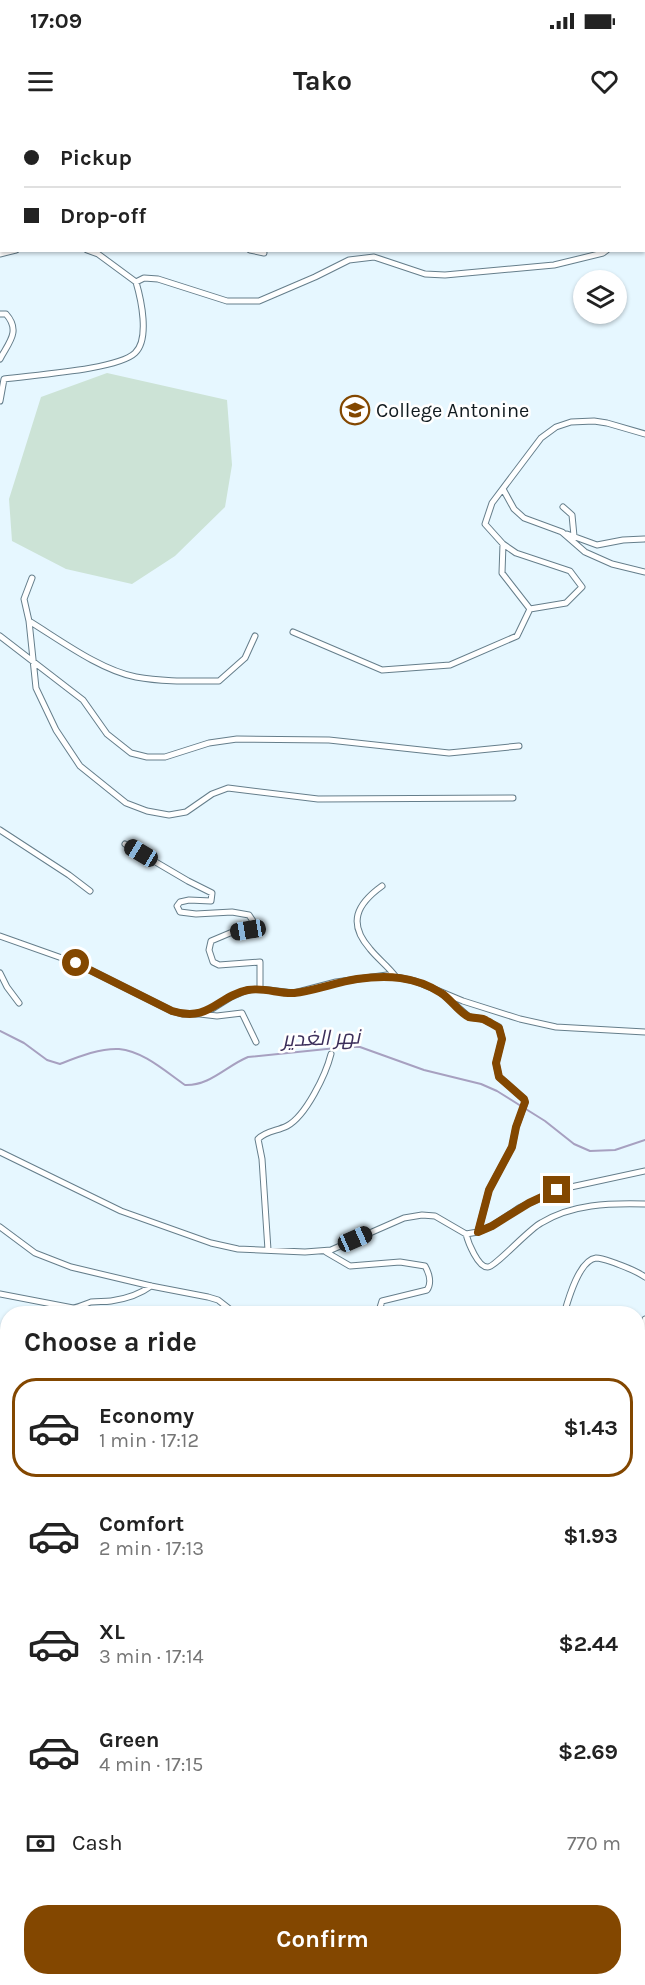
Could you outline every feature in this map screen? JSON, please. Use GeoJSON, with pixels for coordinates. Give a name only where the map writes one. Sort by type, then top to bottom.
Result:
{"type":"FeatureCollection","features":[{"type":"Feature","properties":{"kind":"street"},"geometry":{"type":"LineString","coordinates":[[0,401],[2,379],[105,365],[135,353],[141,341],[143,315],[135,282],[92,252]]}},
{"type":"Feature","properties":{"kind":"street"},"geometry":{"type":"LineString","coordinates":[[259,252],[264,253]]}},
{"type":"Feature","properties":{"kind":"street"},"geometry":{"type":"LineString","coordinates":[[135,282],[144,278],[158,279],[227,302],[259,301],[349,260],[374,257],[425,274],[445,275],[554,265],[604,252]]}},
{"type":"Feature","properties":{"kind":"street"},"geometry":{"type":"LineString","coordinates":[[0,314],[6,314],[12,321],[14,331],[0,359]]}},
{"type":"Feature","properties":{"kind":"street"},"geometry":{"type":"LineString","coordinates":[[530,609],[566,603],[582,587],[570,571],[516,553],[504,544],[485,524],[492,503],[541,438],[556,427],[571,422],[594,421],[645,434]]}},
{"type":"Feature","properties":{"kind":"street"},"geometry":{"type":"LineString","coordinates":[[502,489],[514,509],[524,518],[562,532],[597,544],[644,539]]}},
{"type":"Feature","properties":{"kind":"street"},"geometry":{"type":"LineString","coordinates":[[563,507],[572,515],[574,536]]}},
{"type":"Feature","properties":{"kind":"street"},"geometry":{"type":"LineString","coordinates":[[562,532],[585,552],[612,564],[645,572]]}},
{"type":"Feature","properties":{"kind":"street"},"geometry":{"type":"LineString","coordinates":[[504,544],[502,573],[530,609]]}},
{"type":"Feature","properties":{"kind":"street"},"geometry":{"type":"LineString","coordinates":[[32,578],[24,599],[29,621],[36,688],[56,730],[80,766],[126,802],[147,811],[169,815],[186,812],[212,794],[228,788],[318,799],[513,798]]}},
{"type":"Feature","properties":{"kind":"street"},"geometry":{"type":"LineString","coordinates":[[293,632],[382,670],[450,665],[517,636],[530,609]]}},
{"type":"Feature","properties":{"kind":"street"},"geometry":{"type":"LineString","coordinates":[[29,621],[96,662],[134,677],[184,682],[219,681],[244,658],[255,636]]}},
{"type":"Feature","properties":{"kind":"street"},"geometry":{"type":"LineString","coordinates":[[0,636],[83,700],[107,734],[131,753],[147,757],[165,757],[209,743],[237,738],[329,740],[449,753],[519,746]]}},
{"type":"Feature","properties":{"kind":"street"},"geometry":{"type":"LineString","coordinates":[[0,830],[90,891]]}},
{"type":"Feature","properties":{"kind":"street"},"geometry":{"type":"LineString","coordinates":[[125,844],[188,881],[212,892],[211,901],[180,902],[177,909],[180,912],[196,914],[232,912],[249,915],[255,924],[253,929],[219,936],[211,941],[209,950],[213,962],[219,965],[260,962],[260,989]]}},
{"type":"Feature","properties":{"kind":"street"},"geometry":{"type":"LineString","coordinates":[[382,886],[360,906],[358,928],[364,943],[396,977]]}},
{"type":"Feature","properties":{"kind":"street"},"geometry":{"type":"LineString","coordinates":[[0,936],[76,963],[172,1011],[217,1016],[242,1013],[256,1042]]}},
{"type":"Feature","properties":{"kind":"street"},"geometry":{"type":"LineString","coordinates":[[0,973],[19,1003]]}},
{"type":"Feature","properties":{"kind":"street"},"geometry":{"type":"LineString","coordinates":[[198,1014],[247,990],[260,989],[294,993],[387,975],[415,981],[441,993],[520,1019],[556,1027],[645,1032]]}},
{"type":"Feature","properties":{"kind":"street"},"geometry":{"type":"LineString","coordinates":[[441,993],[469,1017],[483,1019],[499,1028],[502,1039],[496,1063],[499,1077],[524,1099],[512,1147],[489,1190],[478,1232]]}},
{"type":"Feature","properties":{"kind":"street"},"geometry":{"type":"LineString","coordinates":[[268,1250],[262,1159],[258,1139],[267,1132],[293,1122],[315,1093],[331,1054]]}},
{"type":"Feature","properties":{"kind":"street"},"geometry":{"type":"LineString","coordinates":[[0,1152],[121,1211],[211,1243],[238,1249],[326,1252],[404,1218],[422,1215],[435,1216],[466,1234],[478,1232],[557,1190],[645,1171]]}},
{"type":"Feature","properties":{"kind":"street"},"geometry":{"type":"LineString","coordinates":[[466,1234],[469,1245],[480,1263],[489,1267],[495,1264],[524,1234],[554,1216],[586,1206],[645,1204]]}},
{"type":"Feature","properties":{"kind":"street"},"geometry":{"type":"LineString","coordinates":[[0,1227],[44,1257],[93,1273],[208,1297],[218,1300],[226,1306]]}},
{"type":"Feature","properties":{"kind":"street"},"geometry":{"type":"LineString","coordinates":[[326,1252],[350,1266],[400,1262],[425,1266],[429,1273],[427,1290],[382,1301],[380,1306]]}},
{"type":"Feature","properties":{"kind":"street"},"geometry":{"type":"LineString","coordinates":[[567,1306],[577,1278],[586,1262],[593,1259],[599,1258],[612,1262],[645,1277]]}},
{"type":"Feature","properties":{"kind":"street"},"geometry":{"type":"LineString","coordinates":[[83,1306],[90,1302],[110,1302],[132,1297],[151,1286]]}},
{"type":"Feature","properties":{"kind":"street"},"geometry":{"type":"LineString","coordinates":[[0,1294],[63,1306]]}},
{"type":"Feature","properties":{"kind":"green space"},"geometry":{"type":"Polygon","coordinates":[[[107,373],[227,400],[232,465],[225,507],[175,556],[132,584],[66,569],[12,541],[9,499],[41,397],[107,373]]]}},
{"type":"Feature","properties":{"kind":"waterway","name":"نهر الغدير"},"geometry":{"type":"LineString","coordinates":[[0,1031],[24,1043],[47,1060],[60,1064],[104,1050],[128,1051],[154,1063],[185,1085],[210,1079],[248,1057],[360,1047],[424,1070],[481,1084],[497,1091],[545,1121],[574,1144],[590,1151],[615,1150],[645,1140]]}},
{"type":"Feature","properties":{"kind":"place","name":"College Antonine"},"geometry":{"type":"Point","coordinates":[355,410]}},
{"type":"Feature","properties":{"kind":"route"},"geometry":{"type":"LineString","coordinates":[[76,963],[172,1011],[183,1014],[198,1014],[212,1009],[247,990],[260,989],[294,993],[336,982],[387,975],[415,981],[441,993],[469,1017],[483,1019],[499,1028],[502,1039],[496,1063],[499,1077],[525,1102],[512,1147],[489,1190],[478,1232],[557,1190]]}}]}
